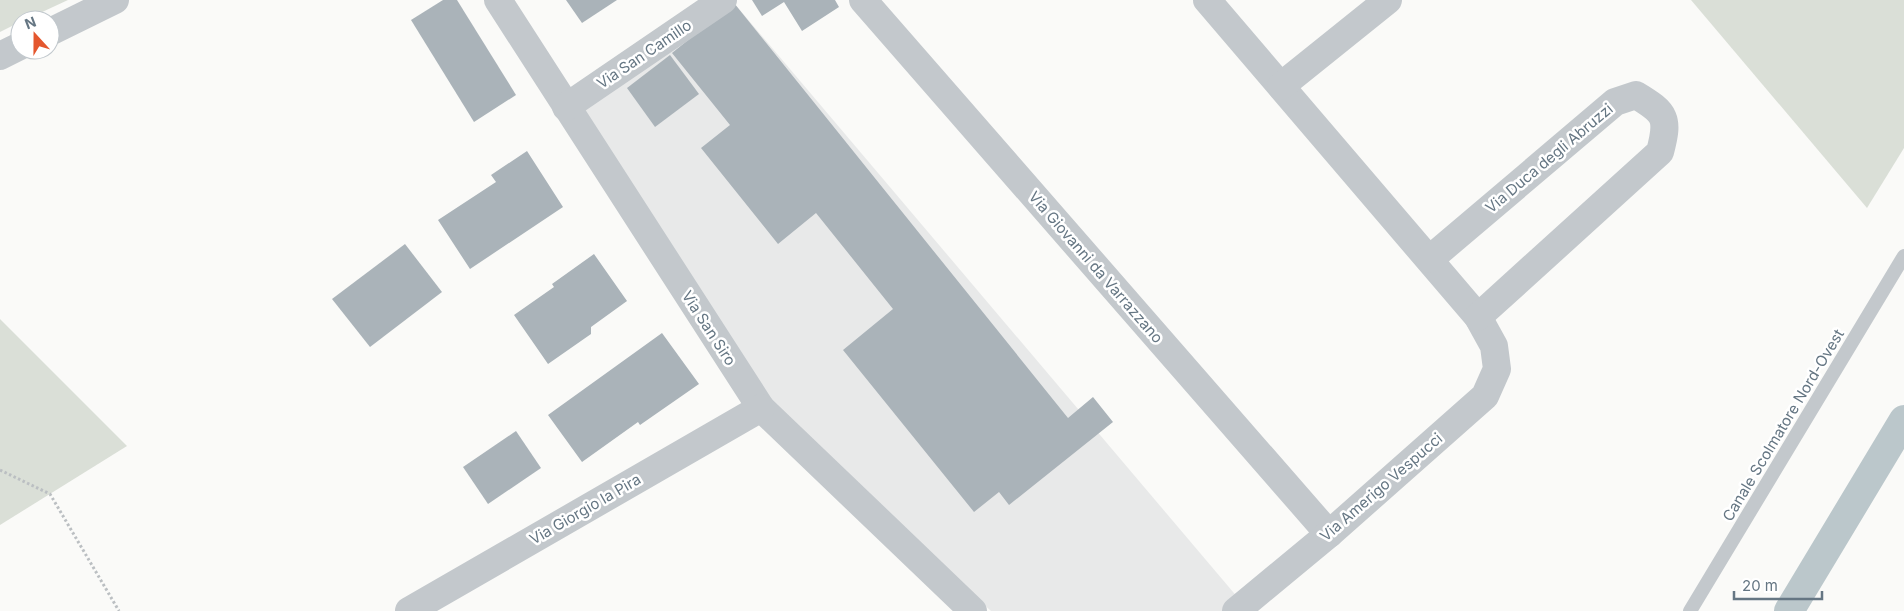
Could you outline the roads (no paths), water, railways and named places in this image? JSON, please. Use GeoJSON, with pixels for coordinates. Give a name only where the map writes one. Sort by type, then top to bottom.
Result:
{"type":"FeatureCollection","features":[{"type":"Feature","properties":{"kind":"street"},"geometry":{"type":"LineString","coordinates":[[60,27],[115,0]]}},
{"type":"Feature","properties":{"kind":"street","name":"Via San Siro"},"geometry":{"type":"LineString","coordinates":[[498,0],[761,408],[973,611]]}},
{"type":"Feature","properties":{"kind":"street","name":"Via San Camillo"},"geometry":{"type":"LineString","coordinates":[[566,108],[723,0]]}},
{"type":"Feature","properties":{"kind":"street","name":"Via Giovanni da Varrazzano"},"geometry":{"type":"LineString","coordinates":[[863,0],[1329,534]]}},
{"type":"Feature","properties":{"kind":"street"},"geometry":{"type":"LineString","coordinates":[[1207,0],[1478,316]]}},
{"type":"Feature","properties":{"kind":"street"},"geometry":{"type":"LineString","coordinates":[[1281,86],[1388,0]]}},
{"type":"Feature","properties":{"kind":"street","name":"Via Duca degli Abruzzi"},"geometry":{"type":"LineString","coordinates":[[1430,259],[1615,102],[1636,95],[1657,107],[1666,128],[1660,152],[1478,316]]}},
{"type":"Feature","properties":{"kind":"street","name":"Via Amerigo Vespucci"},"geometry":{"type":"LineString","coordinates":[[1236,611],[1329,534],[1485,396],[1497,369],[1494,346],[1478,316]]}},
{"type":"Feature","properties":{"kind":"street","name":"Via Giorgio la Pira"},"geometry":{"type":"LineString","coordinates":[[409,611],[761,408]]}},
{"type":"Feature","properties":{"kind":"lane","name":"Canale Scolmatore Nord-Ovest"},"geometry":{"type":"LineString","coordinates":[[1690,611],[1904,256]]}},
{"type":"Feature","properties":{"kind":"waterway"},"geometry":{"type":"LineString","coordinates":[[1789,611],[1904,420]]}}]}
